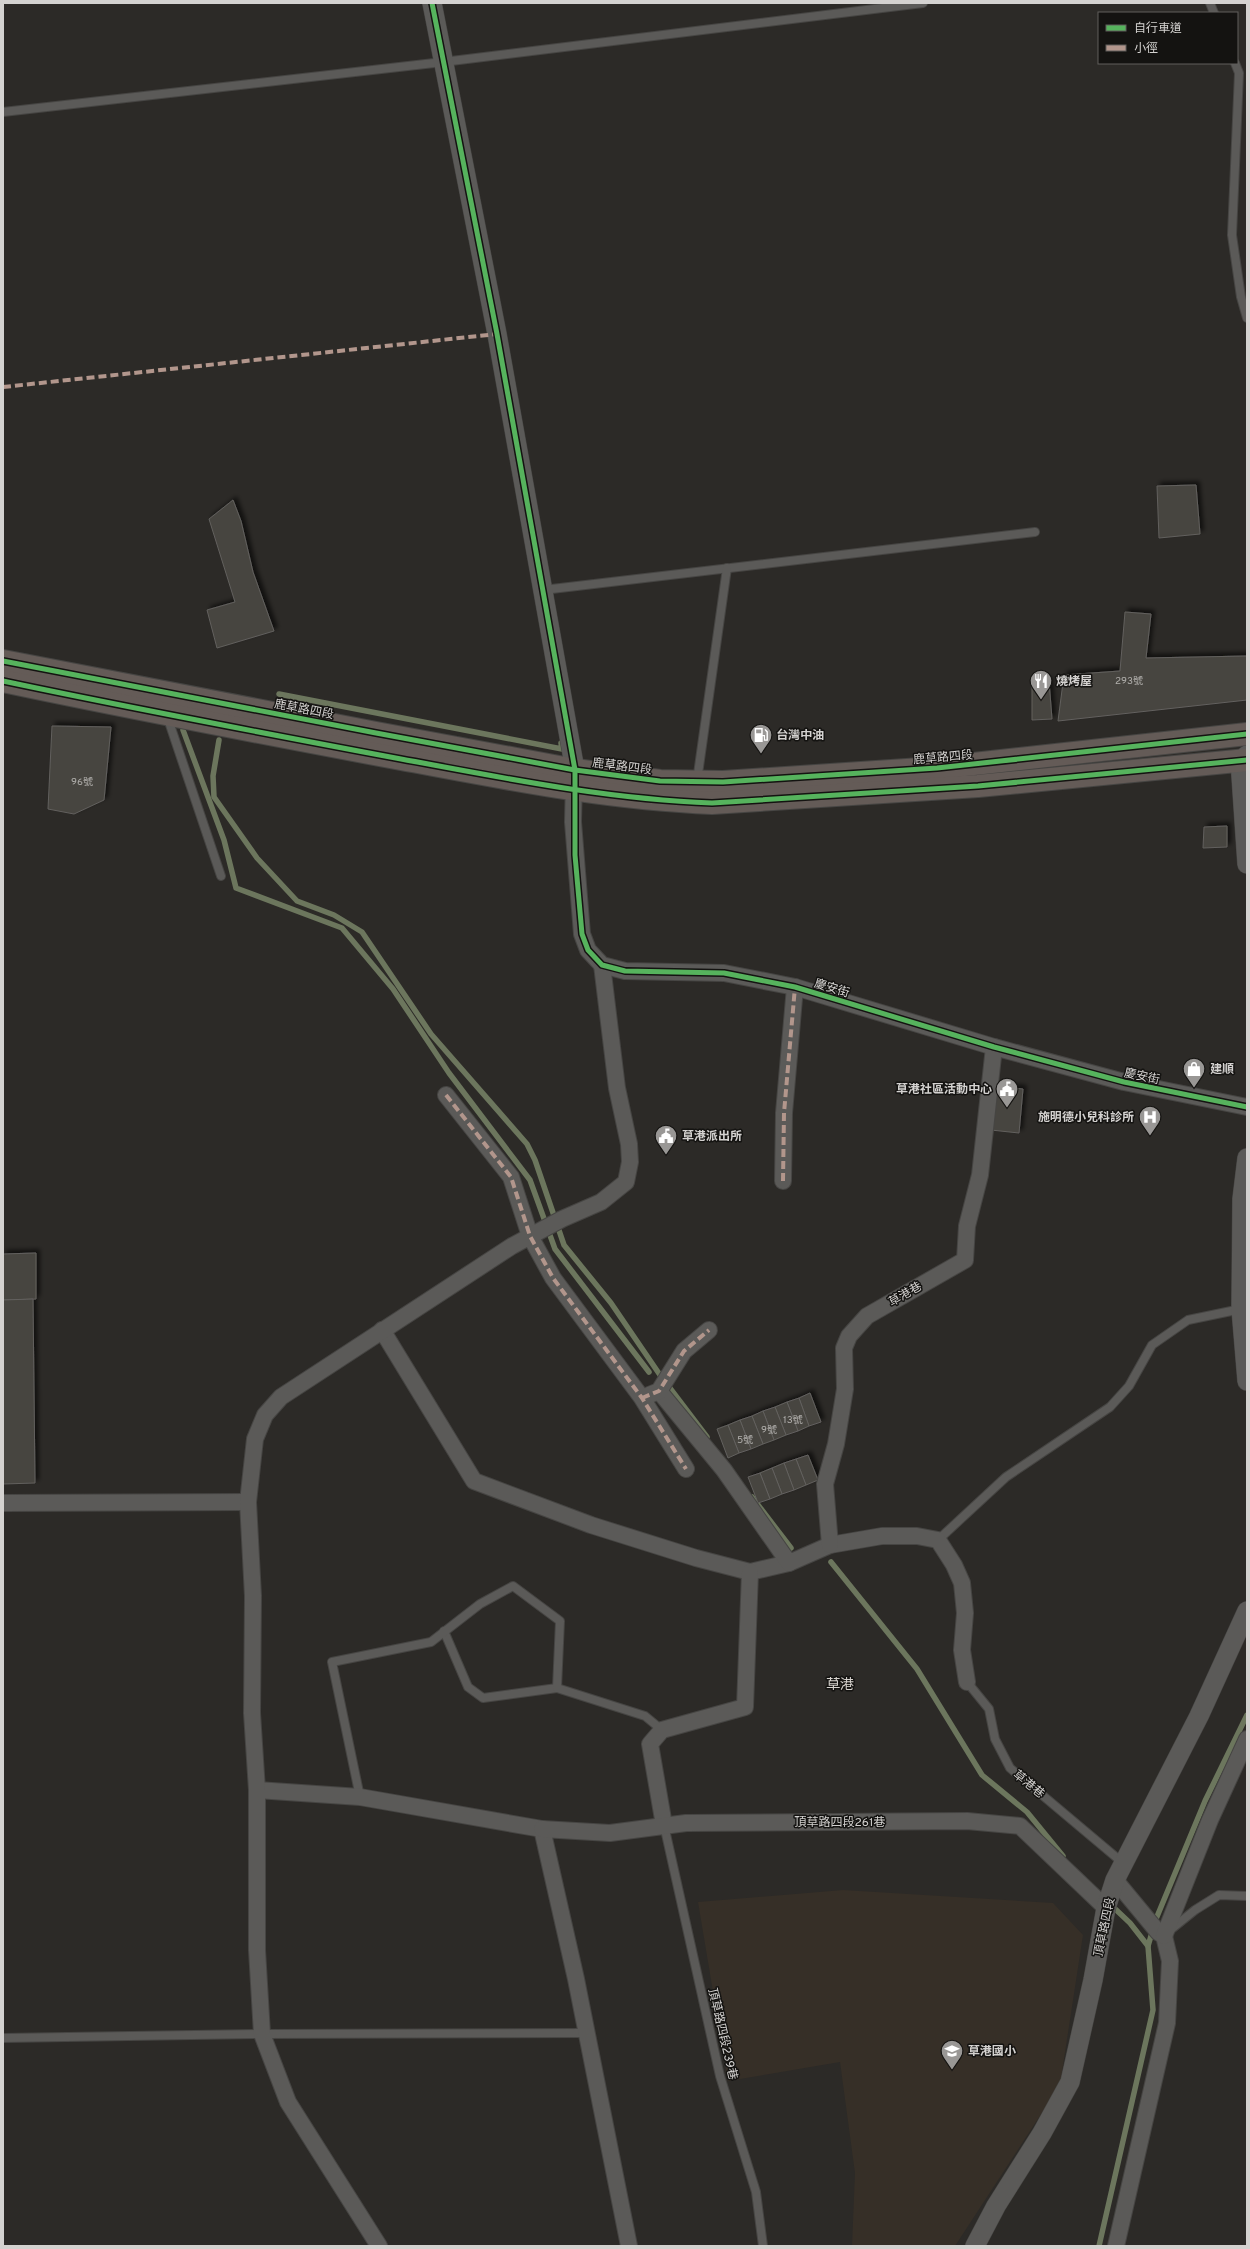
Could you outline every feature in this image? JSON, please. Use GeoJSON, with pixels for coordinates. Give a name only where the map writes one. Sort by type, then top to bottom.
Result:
{"type":"FeatureCollection","features":[{"type":"Feature","properties":{"kind":"main road","name":"鹿草路四段"},"geometry":{"type":"LineString","coordinates":[[3,660],[574,770],[660,781],[696,782],[937,768],[1247,734]]}},
{"type":"Feature","properties":{"kind":"main road"},"geometry":{"type":"LineString","coordinates":[[3,681],[167,716],[574,791],[627,798],[712,803],[978,786],[1245,759]]}},
{"type":"Feature","properties":{"kind":"street"},"geometry":{"type":"LineString","coordinates":[[379,2246],[288,2102],[262,2034],[257,1950],[257,1790],[252,1713],[253,1596],[248,1502],[255,1439],[266,1415],[281,1397],[382,1330],[535,1233],[601,1202],[626,1182],[630,1162],[615,1073],[602,965],[588,950],[582,934],[574,842],[574,770],[497,334],[432,3]]}},
{"type":"Feature","properties":{"kind":"street"},"geometry":{"type":"LineString","coordinates":[[1245,759],[1247,864]]}},
{"type":"Feature","properties":{"kind":"street","name":"慶安街"},"geometry":{"type":"LineString","coordinates":[[602,965],[626,971],[724,973],[795,987],[994,1047],[1124,1082],[1247,1107]]}},
{"type":"Feature","properties":{"kind":"street"},"geometry":{"type":"LineString","coordinates":[[783,1181],[784,1113],[795,987]]}},
{"type":"Feature","properties":{"kind":"street","name":"草港巷"},"geometry":{"type":"LineString","coordinates":[[830,1545],[825,1484],[836,1444],[845,1389],[844,1348],[849,1336],[867,1316],[965,1260],[967,1226],[980,1176],[994,1047]]}},
{"type":"Feature","properties":{"kind":"street"},"geometry":{"type":"LineString","coordinates":[[446,1095],[511,1177],[552,1278],[642,1398],[686,1470]]}},
{"type":"Feature","properties":{"kind":"street"},"geometry":{"type":"LineString","coordinates":[[1247,1158],[1242,1199],[1241,1309],[1247,1381]]}},
{"type":"Feature","properties":{"kind":"street"},"geometry":{"type":"LineString","coordinates":[[382,1330],[474,1481],[591,1525],[696,1558],[750,1572],[768,1570],[789,1563],[830,1545],[882,1536],[917,1536],[938,1540],[954,1565],[962,1583],[965,1613],[962,1650],[967,1682]]}},
{"type":"Feature","properties":{"kind":"street"},"geometry":{"type":"LineString","coordinates":[[642,1398],[659,1391],[684,1352],[709,1330]]}},
{"type":"Feature","properties":{"kind":"street"},"geometry":{"type":"LineString","coordinates":[[659,1391],[724,1470],[789,1563]]}},
{"type":"Feature","properties":{"kind":"street"},"geometry":{"type":"LineString","coordinates":[[3,1503],[248,1502]]}},
{"type":"Feature","properties":{"kind":"street"},"geometry":{"type":"LineString","coordinates":[[664,1826],[650,1744],[662,1730],[745,1707],[750,1572]]}},
{"type":"Feature","properties":{"kind":"street","name":"頂草路四段"},"geometry":{"type":"LineString","coordinates":[[976,2246],[996,2206],[1042,2133],[1070,2082],[1093,1980],[1106,1908],[1119,1871],[1199,1716],[1247,1610]]}},
{"type":"Feature","properties":{"kind":"street"},"geometry":{"type":"LineString","coordinates":[[1116,2246],[1168,2023],[1170,1961],[1164,1936],[1210,1820],[1247,1739]]}},
{"type":"Feature","properties":{"kind":"street","name":"頂草路四段261巷"},"geometry":{"type":"LineString","coordinates":[[257,1790],[360,1797],[542,1829],[610,1833],[686,1823],[967,1821],[1020,1826],[1106,1908]]}},
{"type":"Feature","properties":{"kind":"street"},"geometry":{"type":"LineString","coordinates":[[542,1829],[576,1979],[629,2246]]}},
{"type":"Feature","properties":{"kind":"street"},"geometry":{"type":"LineString","coordinates":[[1119,1871],[1158,1932],[1164,1936]]}},
{"type":"Feature","properties":{"kind":"lane"},"geometry":{"type":"LineString","coordinates":[[3,112],[443,62],[922,3]]}},
{"type":"Feature","properties":{"kind":"lane"},"geometry":{"type":"LineString","coordinates":[[1235,64],[1239,73],[1232,235],[1241,297],[1247,318]]}},
{"type":"Feature","properties":{"kind":"lane"},"geometry":{"type":"LineString","coordinates":[[543,590],[1035,532]]}},
{"type":"Feature","properties":{"kind":"lane"},"geometry":{"type":"LineString","coordinates":[[696,782],[727,568]]}},
{"type":"Feature","properties":{"kind":"lane"},"geometry":{"type":"LineString","coordinates":[[167,716],[221,876]]}},
{"type":"Feature","properties":{"kind":"lane"},"geometry":{"type":"LineString","coordinates":[[938,1540],[1006,1477],[1110,1407],[1129,1386],[1152,1345],[1188,1320],[1241,1309]]}},
{"type":"Feature","properties":{"kind":"lane"},"geometry":{"type":"LineString","coordinates":[[360,1797],[332,1662],[431,1642],[480,1604],[513,1586],[560,1621],[557,1688]]}},
{"type":"Feature","properties":{"kind":"lane"},"geometry":{"type":"LineString","coordinates":[[444,1631],[468,1687],[482,1698],[557,1688],[645,1716],[662,1730]]}},
{"type":"Feature","properties":{"kind":"lane","name":"草港巷"},"geometry":{"type":"LineString","coordinates":[[967,1682],[989,1709],[995,1739],[1010,1768],[1119,1871]]}},
{"type":"Feature","properties":{"kind":"lane","name":"頂草路四段239巷"},"geometry":{"type":"LineString","coordinates":[[664,1826],[720,2076],[756,2192],[763,2246]]}},
{"type":"Feature","properties":{"kind":"lane"},"geometry":{"type":"LineString","coordinates":[[1164,1936],[1195,1910],[1219,1895],[1247,1896]]}},
{"type":"Feature","properties":{"kind":"lane"},"geometry":{"type":"LineString","coordinates":[[3,2038],[262,2034],[586,2033]]}},
{"type":"Feature","properties":{"kind":"shaded area","name":"草港國小"},"geometry":{"type":"Polygon","coordinates":[[[843,1890],[1053,1903],[1083,1935],[1060,2085],[955,2246],[852,2246],[855,2173],[840,2062],[728,2081],[698,1902],[843,1890]]]}},
{"type":"Feature","properties":{"kind":"building"},"geometry":{"type":"Polygon","coordinates":[[[1196,485],[1200,534],[1159,538],[1157,486],[1196,485]]]}},
{"type":"Feature","properties":{"kind":"building"},"geometry":{"type":"Polygon","coordinates":[[[233,500],[241,521],[253,572],[274,631],[217,648],[207,610],[235,602],[209,519],[233,500]]]}},
{"type":"Feature","properties":{"kind":"building"},"geometry":{"type":"Polygon","coordinates":[[[1125,612],[1151,614],[1146,658],[1247,656],[1247,700],[1058,721],[1064,675],[1120,671],[1125,612]]]}},
{"type":"Feature","properties":{"kind":"building","name":"燒烤屋"},"geometry":{"type":"Polygon","coordinates":[[[1049,681],[1052,719],[1032,720],[1032,682],[1049,681]]]}},
{"type":"Feature","properties":{"kind":"building"},"geometry":{"type":"Polygon","coordinates":[[[52,726],[111,727],[104,800],[74,814],[48,809],[52,726]]]}},
{"type":"Feature","properties":{"kind":"building"},"geometry":{"type":"Polygon","coordinates":[[[1227,826],[1227,847],[1203,848],[1204,827],[1227,826]]]}},
{"type":"Feature","properties":{"kind":"building","name":"草港社區活動中心"},"geometry":{"type":"Polygon","coordinates":[[[995,1086],[1023,1089],[1019,1133],[991,1130],[995,1086]]]}},
{"type":"Feature","properties":{"kind":"building"},"geometry":{"type":"Polygon","coordinates":[[[36,1253],[36,1299],[3,1300],[3,1254],[36,1253]]]}},
{"type":"Feature","properties":{"kind":"building"},"geometry":{"type":"Polygon","coordinates":[[[33,1299],[35,1483],[3,1484],[3,1300],[33,1299]]]}},
{"type":"Feature","properties":{"kind":"building"},"geometry":{"type":"Polygon","coordinates":[[[810,1393],[821,1422],[809,1426],[799,1398],[810,1393]]]}},
{"type":"Feature","properties":{"kind":"building"},"geometry":{"type":"Polygon","coordinates":[[[799,1398],[809,1426],[798,1431],[787,1402],[799,1398]]]}},
{"type":"Feature","properties":{"kind":"building"},"geometry":{"type":"Polygon","coordinates":[[[787,1402],[798,1431],[786,1435],[775,1407],[787,1402]]]}},
{"type":"Feature","properties":{"kind":"building"},"geometry":{"type":"Polygon","coordinates":[[[775,1407],[786,1435],[774,1440],[763,1411],[775,1407]]]}},
{"type":"Feature","properties":{"kind":"building"},"geometry":{"type":"Polygon","coordinates":[[[763,1411],[774,1440],[763,1444],[752,1416],[763,1411]]]}},
{"type":"Feature","properties":{"kind":"building"},"geometry":{"type":"Polygon","coordinates":[[[752,1416],[763,1444],[751,1449],[740,1420],[752,1416]]]}},
{"type":"Feature","properties":{"kind":"building"},"geometry":{"type":"Polygon","coordinates":[[[740,1420],[751,1449],[739,1453],[728,1425],[740,1420]]]}},
{"type":"Feature","properties":{"kind":"building"},"geometry":{"type":"Polygon","coordinates":[[[728,1425],[739,1453],[728,1458],[717,1429],[728,1425]]]}},
{"type":"Feature","properties":{"kind":"building"},"geometry":{"type":"Polygon","coordinates":[[[808,1455],[818,1480],[806,1485],[796,1459],[808,1455]]]}},
{"type":"Feature","properties":{"kind":"building"},"geometry":{"type":"Polygon","coordinates":[[[796,1459],[806,1485],[794,1490],[784,1463],[796,1459]]]}},
{"type":"Feature","properties":{"kind":"building"},"geometry":{"type":"Polygon","coordinates":[[[784,1463],[794,1490],[782,1494],[772,1468],[784,1463]]]}},
{"type":"Feature","properties":{"kind":"building"},"geometry":{"type":"Polygon","coordinates":[[[772,1468],[782,1494],[770,1499],[760,1473],[772,1468]]]}},
{"type":"Feature","properties":{"kind":"building"},"geometry":{"type":"Polygon","coordinates":[[[760,1473],[770,1499],[758,1503],[748,1477],[760,1473]]]}},
{"type":"Feature","properties":{"kind":"waterway"},"geometry":{"type":"LineString","coordinates":[[279,694],[562,749],[561,743]]}},
{"type":"Feature","properties":{"kind":"waterway"},"geometry":{"type":"LineString","coordinates":[[183,730],[224,840],[236,888],[342,928],[393,989],[449,1073],[530,1180],[555,1249],[649,1372]]}},
{"type":"Feature","properties":{"kind":"waterway"},"geometry":{"type":"LineString","coordinates":[[219,740],[213,776],[214,797],[257,858],[297,901],[334,915],[362,932],[431,1034],[527,1144],[535,1160],[564,1245],[611,1303],[660,1375],[707,1437]]}},
{"type":"Feature","properties":{"kind":"waterway"},"geometry":{"type":"LineString","coordinates":[[752,1497],[791,1548]]}},
{"type":"Feature","properties":{"kind":"waterway"},"geometry":{"type":"LineString","coordinates":[[831,1562],[917,1669],[982,1775],[1027,1812],[1063,1856]]}},
{"type":"Feature","properties":{"kind":"waterway"},"geometry":{"type":"LineString","coordinates":[[1099,2246],[1153,2010],[1148,1946],[1156,1919],[1205,1801],[1247,1715]]}},
{"type":"Feature","properties":{"kind":"waterway"},"geometry":{"type":"LineString","coordinates":[[1111,1905],[1130,1923],[1148,1946]]}},
{"type":"Feature","properties":{"kind":"marked path"},"geometry":{"type":"LineString","coordinates":[[3,387],[497,334]]}},
{"type":"Feature","properties":{"kind":"marked path"},"geometry":{"type":"LineString","coordinates":[[783,1181],[784,1113],[795,987]]}},
{"type":"Feature","properties":{"kind":"marked path"},"geometry":{"type":"LineString","coordinates":[[446,1095],[511,1177],[530,1236],[553,1278],[642,1398],[686,1469]]}},
{"type":"Feature","properties":{"kind":"marked path"},"geometry":{"type":"LineString","coordinates":[[642,1398],[659,1391],[684,1351],[709,1330]]}},
{"type":"Feature","properties":{"kind":"cycle path"},"geometry":{"type":"LineString","coordinates":[[432,3],[497,334],[575,770],[575,855],[582,934],[588,950],[602,965],[625,971],[724,973],[795,987],[994,1047],[1124,1082],[1247,1107]]}},
{"type":"Feature","properties":{"kind":"cycle path"},"geometry":{"type":"LineString","coordinates":[[3,661],[575,770],[660,781],[723,782],[937,768],[1247,734]]}},
{"type":"Feature","properties":{"kind":"cycle path"},"geometry":{"type":"LineString","coordinates":[[3,681],[202,721],[555,787],[672,801],[712,803],[978,786],[1247,760]]}},
{"type":"Feature","properties":{"kind":"place","name":"燒烤屋"},"geometry":{"type":"Point","coordinates":[1041,700]}},
{"type":"Feature","properties":{"kind":"place","name":"台灣中油"},"geometry":{"type":"Point","coordinates":[761,754]}},
{"type":"Feature","properties":{"kind":"place","name":"建順"},"geometry":{"type":"Point","coordinates":[1194,1088]}},
{"type":"Feature","properties":{"kind":"place","name":"草港社區活動中心"},"geometry":{"type":"Point","coordinates":[1007,1108]}},
{"type":"Feature","properties":{"kind":"place","name":"施明德小兒科診所"},"geometry":{"type":"Point","coordinates":[1150,1136]}},
{"type":"Feature","properties":{"kind":"place","name":"草港派出所"},"geometry":{"type":"Point","coordinates":[666,1156]}},
{"type":"Feature","properties":{"kind":"place","name":"草港國小"},"geometry":{"type":"Point","coordinates":[952,2070]}},
{"type":"Feature","properties":{"kind":"district","name":"草港"},"geometry":{"type":"Point","coordinates":[840,1684]}}]}
